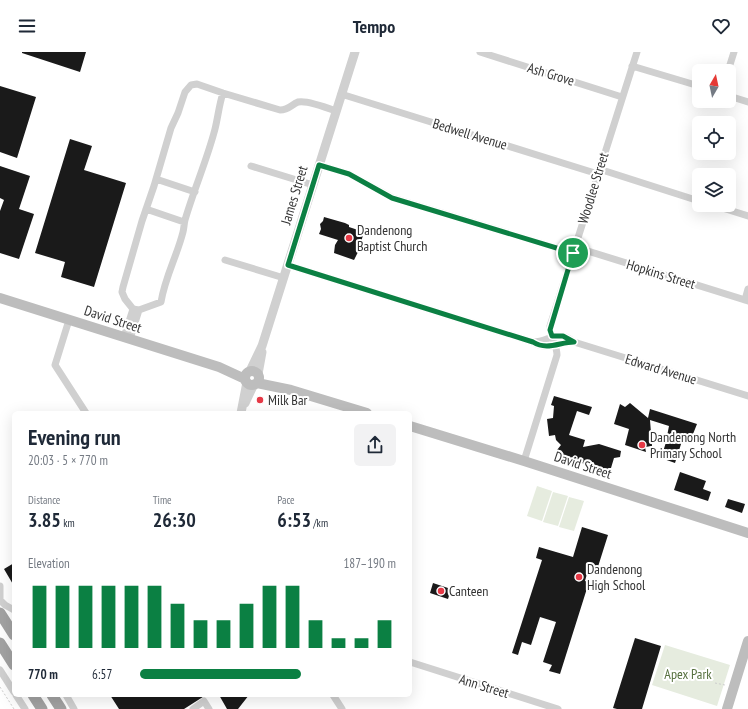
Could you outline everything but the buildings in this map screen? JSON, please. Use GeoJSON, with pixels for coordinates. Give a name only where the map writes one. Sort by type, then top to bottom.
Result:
{"type":"FeatureCollection","features":[{"type":"Feature","properties":{"kind":"highway"},"geometry":{"type":"LineString","coordinates":[[0,613],[9,629]]}},
{"type":"Feature","properties":{"kind":"highway"},"geometry":{"type":"LineString","coordinates":[[0,643],[12,662]]}},
{"type":"Feature","properties":{"kind":"highway"},"geometry":{"type":"LineString","coordinates":[[34,697],[42,709]]}},
{"type":"Feature","properties":{"kind":"highway"},"geometry":{"type":"LineString","coordinates":[[53,697],[61,709]]}},
{"type":"Feature","properties":{"kind":"main road","name":"David Street"},"geometry":{"type":"LineString","coordinates":[[0,298],[360,411]]}},
{"type":"Feature","properties":{"kind":"main road","name":"David Street"},"geometry":{"type":"LineString","coordinates":[[412,427],[748,533]]}},
{"type":"Feature","properties":{"kind":"main road"},"geometry":{"type":"LineString","coordinates":[[727,709],[747,648]]}},
{"type":"Feature","properties":{"kind":"street","name":"James Street"},"geometry":{"type":"LineString","coordinates":[[241,411],[355,52]]}},
{"type":"Feature","properties":{"kind":"street","name":"Ash Grove"},"geometry":{"type":"LineString","coordinates":[[480,52],[622,97]]}},
{"type":"Feature","properties":{"kind":"street","name":"Woodlee Street"},"geometry":{"type":"LineString","coordinates":[[524,461],[558,352],[550,326],[637,52]]}},
{"type":"Feature","properties":{"kind":"street"},"geometry":{"type":"LineString","coordinates":[[730,64],[734,52]]}},
{"type":"Feature","properties":{"kind":"street"},"geometry":{"type":"LineString","coordinates":[[632,66],[692,84]]}},
{"type":"Feature","properties":{"kind":"street"},"geometry":{"type":"LineString","coordinates":[[136,309],[125,299],[122,290],[171,128],[187,88],[197,84],[280,110],[289,109],[295,104],[303,102],[336,111]]}},
{"type":"Feature","properties":{"kind":"street"},"geometry":{"type":"LineString","coordinates":[[136,309],[161,302],[169,272],[184,230],[184,222],[215,128],[223,93]]}},
{"type":"Feature","properties":{"kind":"street","name":"Bedwell Avenue"},"geometry":{"type":"LineString","coordinates":[[342,94],[692,199]]}},
{"type":"Feature","properties":{"kind":"street"},"geometry":{"type":"LineString","coordinates":[[736,98],[748,102]]}},
{"type":"Feature","properties":{"kind":"street","name":"Hopkins Street"},"geometry":{"type":"LineString","coordinates":[[319,165],[349,174],[392,198],[746,301]]}},
{"type":"Feature","properties":{"kind":"street"},"geometry":{"type":"LineString","coordinates":[[251,166],[313,185]]}},
{"type":"Feature","properties":{"kind":"street"},"geometry":{"type":"LineString","coordinates":[[156,179],[195,192]]}},
{"type":"Feature","properties":{"kind":"street"},"geometry":{"type":"LineString","coordinates":[[146,209],[184,222]]}},
{"type":"Feature","properties":{"kind":"street"},"geometry":{"type":"LineString","coordinates":[[735,212],[748,216]]}},
{"type":"Feature","properties":{"kind":"street"},"geometry":{"type":"LineString","coordinates":[[225,260],[284,278]]}},
{"type":"Feature","properties":{"kind":"street","name":"Edward Avenue"},"geometry":{"type":"LineString","coordinates":[[288,265],[533,342],[538,345],[544,346],[574,342]]}},
{"type":"Feature","properties":{"kind":"street"},"geometry":{"type":"LineString","coordinates":[[746,301],[748,289]]}},
{"type":"Feature","properties":{"kind":"street"},"geometry":{"type":"LineString","coordinates":[[127,338],[136,309]]}},
{"type":"Feature","properties":{"kind":"street"},"geometry":{"type":"LineString","coordinates":[[69,320],[55,365],[85,411]]}},
{"type":"Feature","properties":{"kind":"street"},"geometry":{"type":"LineString","coordinates":[[533,342],[552,336]]}},
{"type":"Feature","properties":{"kind":"street","name":"Edward Avenue"},"geometry":{"type":"LineString","coordinates":[[552,336],[563,336],[574,342],[748,396]]}},
{"type":"Feature","properties":{"kind":"street"},"geometry":{"type":"LineString","coordinates":[[0,586],[0,600],[5,606],[12,609]]}},
{"type":"Feature","properties":{"kind":"street","name":"Ann Street"},"geometry":{"type":"LineString","coordinates":[[412,663],[545,707],[558,709]]}},
{"type":"Feature","properties":{"kind":"street"},"geometry":{"type":"LineString","coordinates":[[0,670],[12,689]]}},
{"type":"Feature","properties":{"kind":"street"},"geometry":{"type":"LineString","coordinates":[[17,697],[25,709]]}},
{"type":"Feature","properties":{"kind":"street"},"geometry":{"type":"LineString","coordinates":[[67,697],[74,709]]}},
{"type":"Feature","properties":{"kind":"street"},"geometry":{"type":"LineString","coordinates":[[334,697],[342,709]]}},
{"type":"Feature","properties":{"kind":"street"},"geometry":{"type":"LineString","coordinates":[[193,709],[204,701],[209,709]]}},
{"type":"Feature","properties":{"kind":"path"},"geometry":{"type":"LineString","coordinates":[[715,683],[725,685]]}},
{"type":"Feature","properties":{"kind":"path"},"geometry":{"type":"LineString","coordinates":[[0,688],[14,709]]}},
{"type":"Feature","properties":{"kind":"green space"},"geometry":{"type":"Polygon","coordinates":[[[537,486],[552,491],[542,521],[527,516],[537,486]]]}},
{"type":"Feature","properties":{"kind":"green space"},"geometry":{"type":"Polygon","coordinates":[[[553,492],[568,496],[558,526],[543,522],[553,492]]]}},
{"type":"Feature","properties":{"kind":"green space"},"geometry":{"type":"Polygon","coordinates":[[[569,497],[584,501],[574,531],[559,527],[569,497]]]}},
{"type":"Feature","properties":{"kind":"green space","name":"Apex Park"},"geometry":{"type":"Polygon","coordinates":[[[665,645],[730,665],[717,706],[652,685],[665,645]]]}},
{"type":"Feature","properties":{"kind":"place","name":"Dandenong Baptist Church"},"geometry":{"type":"Point","coordinates":[349,238]}},
{"type":"Feature","properties":{"kind":"place","name":"Milk Bar"},"geometry":{"type":"Point","coordinates":[260,400]}},
{"type":"Feature","properties":{"kind":"place","name":"Dandenong North Primary School"},"geometry":{"type":"Point","coordinates":[642,445]}},
{"type":"Feature","properties":{"kind":"place","name":"Dandenong High School"},"geometry":{"type":"Point","coordinates":[579,577]}},
{"type":"Feature","properties":{"kind":"place","name":"Canteen"},"geometry":{"type":"Point","coordinates":[441,591]}},
{"type":"Feature","properties":{"kind":"route"},"geometry":{"type":"LineString","coordinates":[[319,165],[349,174],[392,198],[573,253],[550,330],[552,336],[563,336],[574,342],[564,342],[547,346],[541,346],[533,342],[288,265],[319,165]]}}]}
